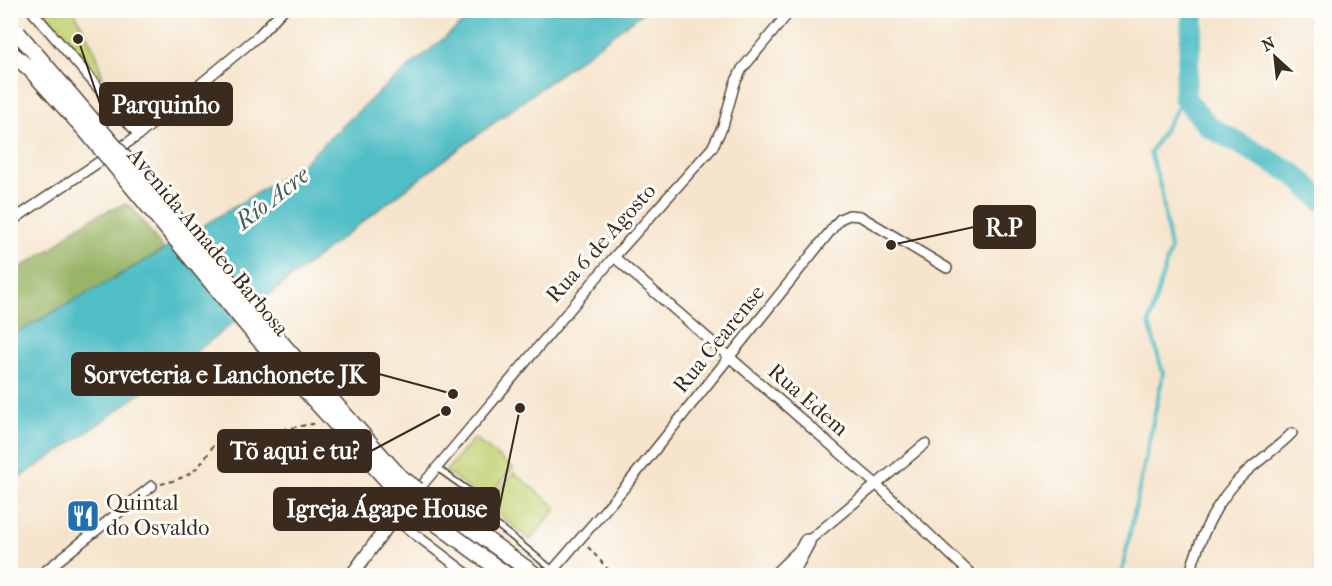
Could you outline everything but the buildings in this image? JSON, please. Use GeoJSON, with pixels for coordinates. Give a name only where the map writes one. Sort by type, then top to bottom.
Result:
{"type":"FeatureCollection","features":[{"type":"Feature","properties":{"kind":"main road","name":"Avenida Amadeo Barbosa"},"geometry":{"type":"LineString","coordinates":[[13,29],[277,339],[399,476],[537,576]]}},
{"type":"Feature","properties":{"kind":"main road","name":"Avenida Amadeo Barbosa"},"geometry":{"type":"LineString","coordinates":[[10,52],[29,68],[87,132],[255,335],[406,501],[504,573]]}},
{"type":"Feature","properties":{"kind":"main road"},"geometry":{"type":"LineString","coordinates":[[789,576],[807,542]]}},
{"type":"Feature","properties":{"kind":"street"},"geometry":{"type":"LineString","coordinates":[[31,10],[139,135]]}},
{"type":"Feature","properties":{"kind":"street"},"geometry":{"type":"LineString","coordinates":[[10,222],[139,135],[257,37],[283,10]]}},
{"type":"Feature","properties":{"kind":"street","name":"Rua 6 de Agosto"},"geometry":{"type":"LineString","coordinates":[[418,490],[435,466],[614,257],[712,148],[723,126],[735,83],[742,69],[791,10]]}},
{"type":"Feature","properties":{"kind":"street","name":"Rua Cearense"},"geometry":{"type":"LineString","coordinates":[[551,573],[729,359],[832,227],[849,215],[860,216],[946,268]]}},
{"type":"Feature","properties":{"kind":"street","name":"Rua Edem"},"geometry":{"type":"LineString","coordinates":[[614,257],[876,484],[974,576]]}},
{"type":"Feature","properties":{"kind":"street"},"geometry":{"type":"LineString","coordinates":[[1189,576],[1203,532],[1225,494],[1244,474],[1292,433]]}},
{"type":"Feature","properties":{"kind":"street"},"geometry":{"type":"LineString","coordinates":[[772,576],[807,542],[925,444]]}},
{"type":"Feature","properties":{"kind":"street"},"geometry":{"type":"LineString","coordinates":[[39,576],[152,486]]}},
{"type":"Feature","properties":{"kind":"street"},"geometry":{"type":"LineString","coordinates":[[351,576],[406,501]]}},
{"type":"Feature","properties":{"kind":"street"},"geometry":{"type":"LineString","coordinates":[[395,519],[470,576]]}},
{"type":"Feature","properties":{"kind":"lane"},"geometry":{"type":"LineString","coordinates":[[435,466],[468,490],[468,504],[474,514],[497,525],[551,573]]}},
{"type":"Feature","properties":{"kind":"path"},"geometry":{"type":"LineString","coordinates":[[152,486],[175,481],[200,468],[213,446],[239,444],[257,456],[279,430],[322,422]]}},
{"type":"Feature","properties":{"kind":"path"},"geometry":{"type":"LineString","coordinates":[[375,481],[378,500]]}},
{"type":"Feature","properties":{"kind":"path"},"geometry":{"type":"LineString","coordinates":[[580,539],[614,576]]}},
{"type":"Feature","properties":{"kind":"green space"},"geometry":{"type":"Polygon","coordinates":[[[42,11],[74,11],[97,55],[103,79],[42,11]]]}},
{"type":"Feature","properties":{"kind":"green space"},"geometry":{"type":"Polygon","coordinates":[[[125,204],[132,207],[164,250],[11,336],[11,273],[53,248],[74,229],[98,215],[125,204]]]}},
{"type":"Feature","properties":{"kind":"green space"},"geometry":{"type":"Polygon","coordinates":[[[474,438],[513,468],[485,500],[446,471],[474,438]]]}},
{"type":"Feature","properties":{"kind":"green space"},"geometry":{"type":"Polygon","coordinates":[[[514,473],[557,508],[530,540],[487,504],[514,473]]]}},
{"type":"Feature","properties":{"kind":"water","name":"Río Acre"},"geometry":{"type":"Polygon","coordinates":[[[477,11],[645,11],[418,180],[138,395],[11,483],[11,336],[164,250],[299,167],[380,91],[477,11]]]}},
{"type":"Feature","properties":{"kind":"waterway"},"geometry":{"type":"LineString","coordinates":[[1194,10],[1184,97],[1208,126],[1294,174],[1322,200]]}},
{"type":"Feature","properties":{"kind":"waterway"},"geometry":{"type":"LineString","coordinates":[[1121,576],[1163,374],[1149,323],[1170,250],[1161,188],[1150,153],[1184,97]]}},
{"type":"Feature","properties":{"kind":"place","name":"Parquinho"},"geometry":{"type":"Point","coordinates":[78,39]}},
{"type":"Feature","properties":{"kind":"place","name":"R.P"},"geometry":{"type":"Point","coordinates":[891,245]}},
{"type":"Feature","properties":{"kind":"place","name":"Sorveteria e Lanchonete JK"},"geometry":{"type":"Point","coordinates":[453,394]}},
{"type":"Feature","properties":{"kind":"place","name":"Igreja Ágape House"},"geometry":{"type":"Point","coordinates":[520,408]}},
{"type":"Feature","properties":{"kind":"place","name":"Tõ aqui e tu?"},"geometry":{"type":"Point","coordinates":[446,411]}},
{"type":"Feature","properties":{"kind":"place","name":"Quintal do Osvaldo"},"geometry":{"type":"Point","coordinates":[83,516]}}]}
